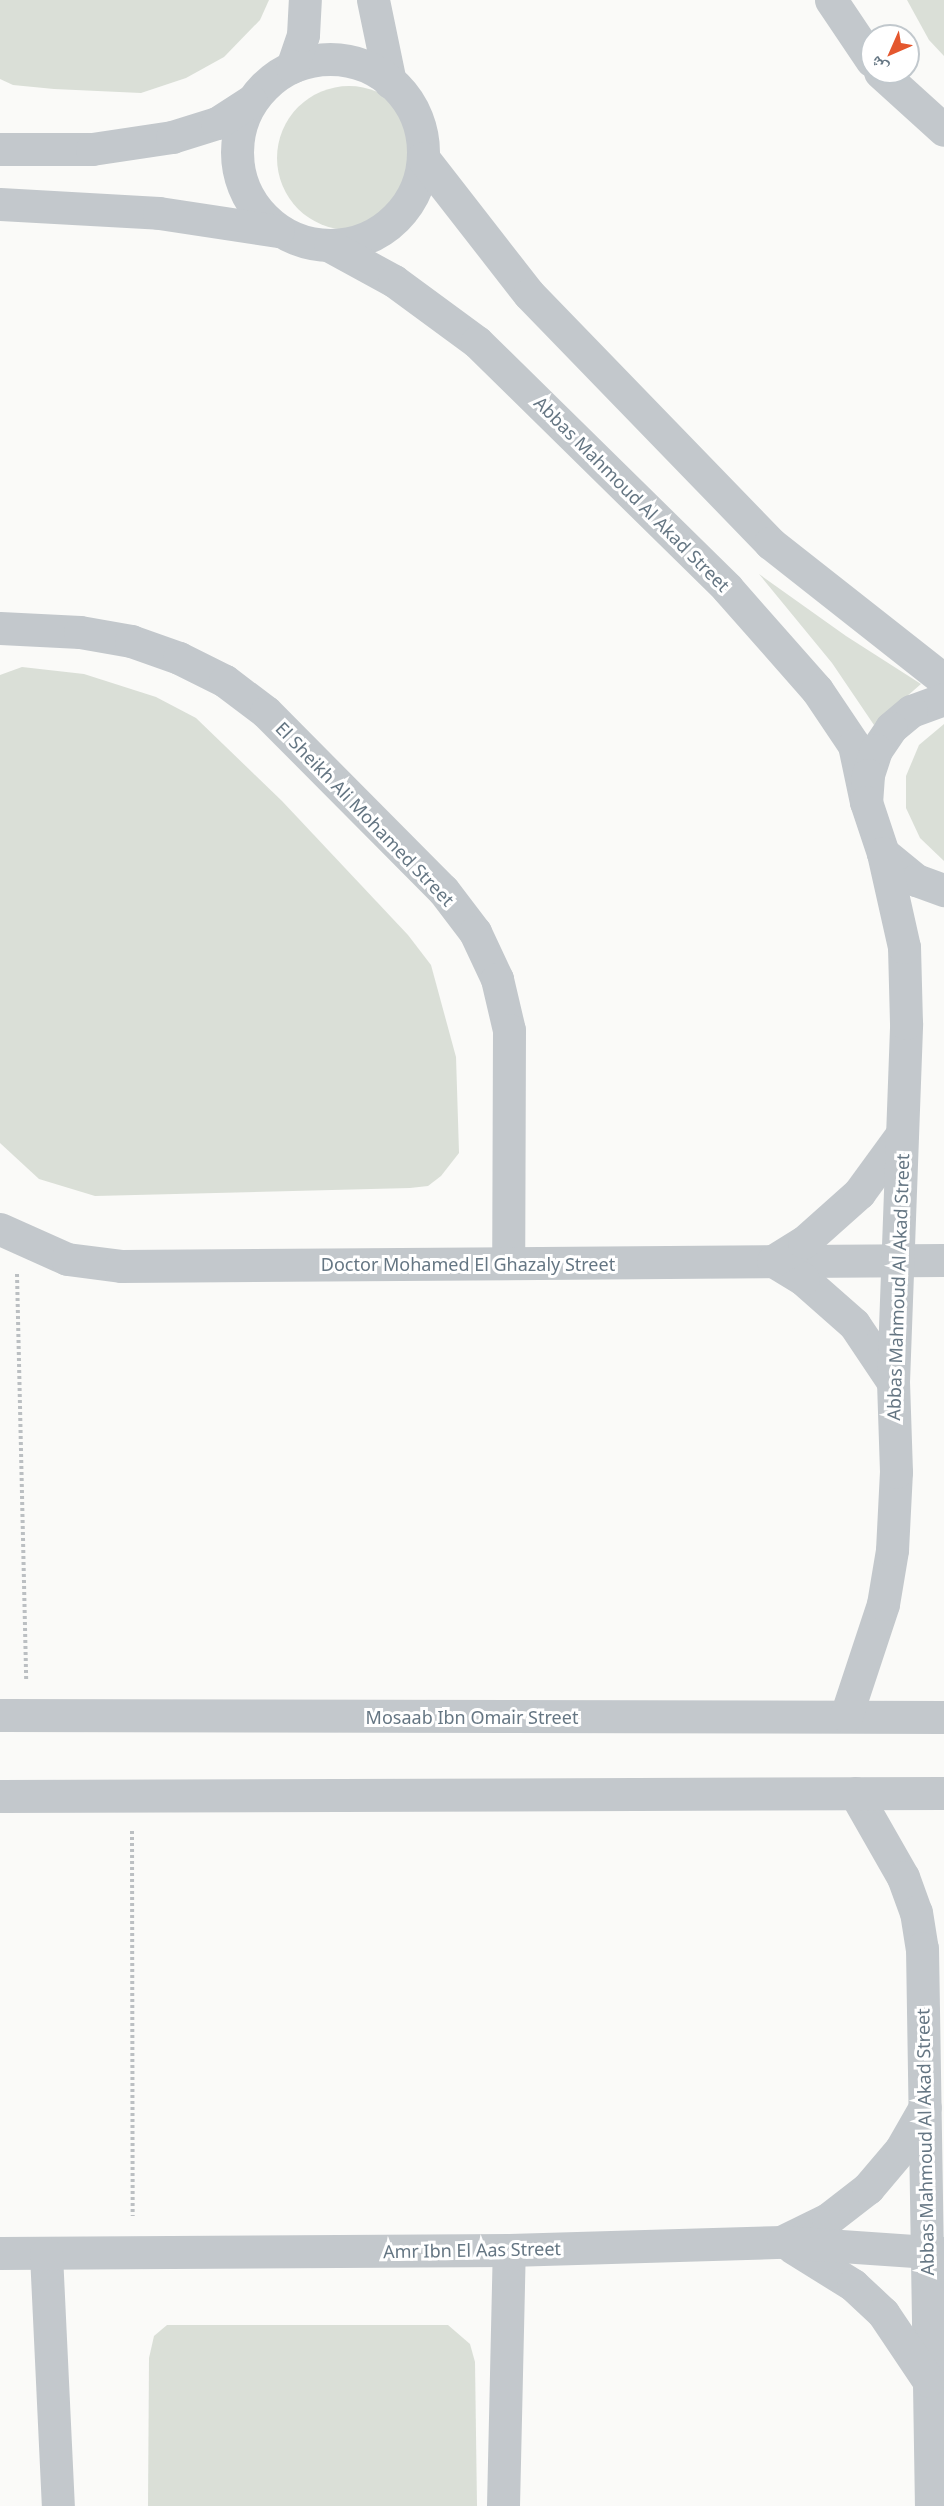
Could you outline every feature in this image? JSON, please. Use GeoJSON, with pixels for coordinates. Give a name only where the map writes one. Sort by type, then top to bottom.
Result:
{"type":"FeatureCollection","features":[{"type":"Feature","properties":{"kind":"street"},"geometry":{"type":"LineString","coordinates":[[292,67],[303,35],[305,0]]}},
{"type":"Feature","properties":{"kind":"street"},"geometry":{"type":"LineString","coordinates":[[373,0],[390,82]]}},
{"type":"Feature","properties":{"kind":"street"},"geometry":{"type":"LineString","coordinates":[[831,0],[860,43]]}},
{"type":"Feature","properties":{"kind":"street"},"geometry":{"type":"LineString","coordinates":[[0,204],[159,213],[278,231],[303,242],[330,246],[353,243],[394,220],[409,202],[423,158],[418,124],[408,101],[390,82],[368,67],[344,60],[318,60],[292,67],[263,87],[251,101],[241,123],[236,147],[238,171],[260,214],[278,231]]}},
{"type":"Feature","properties":{"kind":"street"},"geometry":{"type":"LineString","coordinates":[[893,84],[944,130]]}},
{"type":"Feature","properties":{"kind":"street"},"geometry":{"type":"LineString","coordinates":[[8,145],[92,148],[172,137],[217,123],[251,101]]}},
{"type":"Feature","properties":{"kind":"street"},"geometry":{"type":"LineString","coordinates":[[423,158],[529,294],[770,543],[944,680]]}},
{"type":"Feature","properties":{"kind":"street","name":"Abbas Mahmoud Al Akad Street"},"geometry":{"type":"LineString","coordinates":[[330,246],[393,281],[477,342],[727,588],[817,690],[854,746],[866,802],[883,853],[904,947],[900,1260],[893,1382],[896,1472],[892,1550],[883,1604],[846,1716]]}},
{"type":"Feature","properties":{"kind":"street","name":"El Sheikh Ali Mohamed Street"},"geometry":{"type":"LineString","coordinates":[[0,628],[80,632],[130,641],[179,658],[225,681],[266,712],[443,890],[480,941],[497,979],[508,1030],[508,1263]]}},
{"type":"Feature","properties":{"kind":"street"},"geometry":{"type":"LineString","coordinates":[[866,802],[868,775],[876,750],[891,728],[911,711],[944,699]]}},
{"type":"Feature","properties":{"kind":"street"},"geometry":{"type":"LineString","coordinates":[[883,853],[916,880],[944,890]]}},
{"type":"Feature","properties":{"kind":"street"},"geometry":{"type":"LineString","coordinates":[[893,1382],[854,1324],[803,1279],[773,1261],[804,1242],[859,1193],[902,1134]]}},
{"type":"Feature","properties":{"kind":"street","name":"Doctor Mohamed El Ghazaly Street"},"geometry":{"type":"LineString","coordinates":[[8,1234],[67,1259],[122,1266],[944,1260]]}},
{"type":"Feature","properties":{"kind":"street","name":"Mosaab Ibn Omair Street"},"geometry":{"type":"LineString","coordinates":[[14,1716],[944,1717]]}},
{"type":"Feature","properties":{"kind":"street","name":"Abbas Mahmoud Al Akad Street"},"geometry":{"type":"LineString","coordinates":[[855,1792],[889,1847],[916,1912],[922,1948],[926,2105],[935,2252],[928,2381],[931,2506]]}},
{"type":"Feature","properties":{"kind":"street"},"geometry":{"type":"LineString","coordinates":[[0,1796],[944,1793]]}},
{"type":"Feature","properties":{"kind":"street"},"geometry":{"type":"LineString","coordinates":[[783,2242],[828,2219],[868,2188],[901,2149],[926,2105]]}},
{"type":"Feature","properties":{"kind":"street"},"geometry":{"type":"LineString","coordinates":[[783,2242],[819,2260],[883,2313],[928,2381]]}},
{"type":"Feature","properties":{"kind":"street","name":"Amr Ibn El Aas Street"},"geometry":{"type":"LineString","coordinates":[[0,2253],[509,2250],[783,2242],[935,2252]]}},
{"type":"Feature","properties":{"kind":"street"},"geometry":{"type":"LineString","coordinates":[[503,2506],[509,2250]]}},
{"type":"Feature","properties":{"kind":"street"},"geometry":{"type":"LineString","coordinates":[[46,2254],[58,2506]]}},
{"type":"Feature","properties":{"kind":"path"},"geometry":{"type":"LineString","coordinates":[[8,1234],[14,1716]]}},
{"type":"Feature","properties":{"kind":"path"},"geometry":{"type":"LineString","coordinates":[[132,1797],[133,2253]]}},
{"type":"Feature","properties":{"kind":"shaded area"},"geometry":{"type":"Polygon","coordinates":[[[0,0],[269,0],[260,20],[224,57],[186,78],[141,93],[13,85],[0,79],[0,0]]]}},
{"type":"Feature","properties":{"kind":"shaded area"},"geometry":{"type":"Polygon","coordinates":[[[907,0],[944,0],[944,56],[929,40],[907,0]]]}},
{"type":"Feature","properties":{"kind":"shaded area"},"geometry":{"type":"Polygon","coordinates":[[[349,86],[377,91],[400,107],[416,130],[421,158],[416,186],[400,209],[377,225],[349,230],[321,225],[298,209],[282,186],[277,158],[282,130],[298,107],[321,91],[349,86]]]}},
{"type":"Feature","properties":{"kind":"shaded area"},"geometry":{"type":"Polygon","coordinates":[[[759,574],[846,636],[921,684],[874,725],[832,663],[759,574]]]}},
{"type":"Feature","properties":{"kind":"shaded area"},"geometry":{"type":"Polygon","coordinates":[[[22,667],[84,674],[156,697],[196,718],[282,801],[408,935],[431,965],[456,1057],[459,1153],[441,1176],[428,1186],[410,1188],[95,1196],[39,1179],[0,1143],[0,675],[22,667]]]}},
{"type":"Feature","properties":{"kind":"shaded area"},"geometry":{"type":"Polygon","coordinates":[[[944,724],[944,861],[920,838],[906,808],[906,776],[919,745],[944,724]]]}},
{"type":"Feature","properties":{"kind":"shaded area"},"geometry":{"type":"Polygon","coordinates":[[[167,2325],[448,2325],[470,2344],[475,2362],[477,2506],[148,2506],[149,2358],[154,2336],[167,2325]]]}}]}
